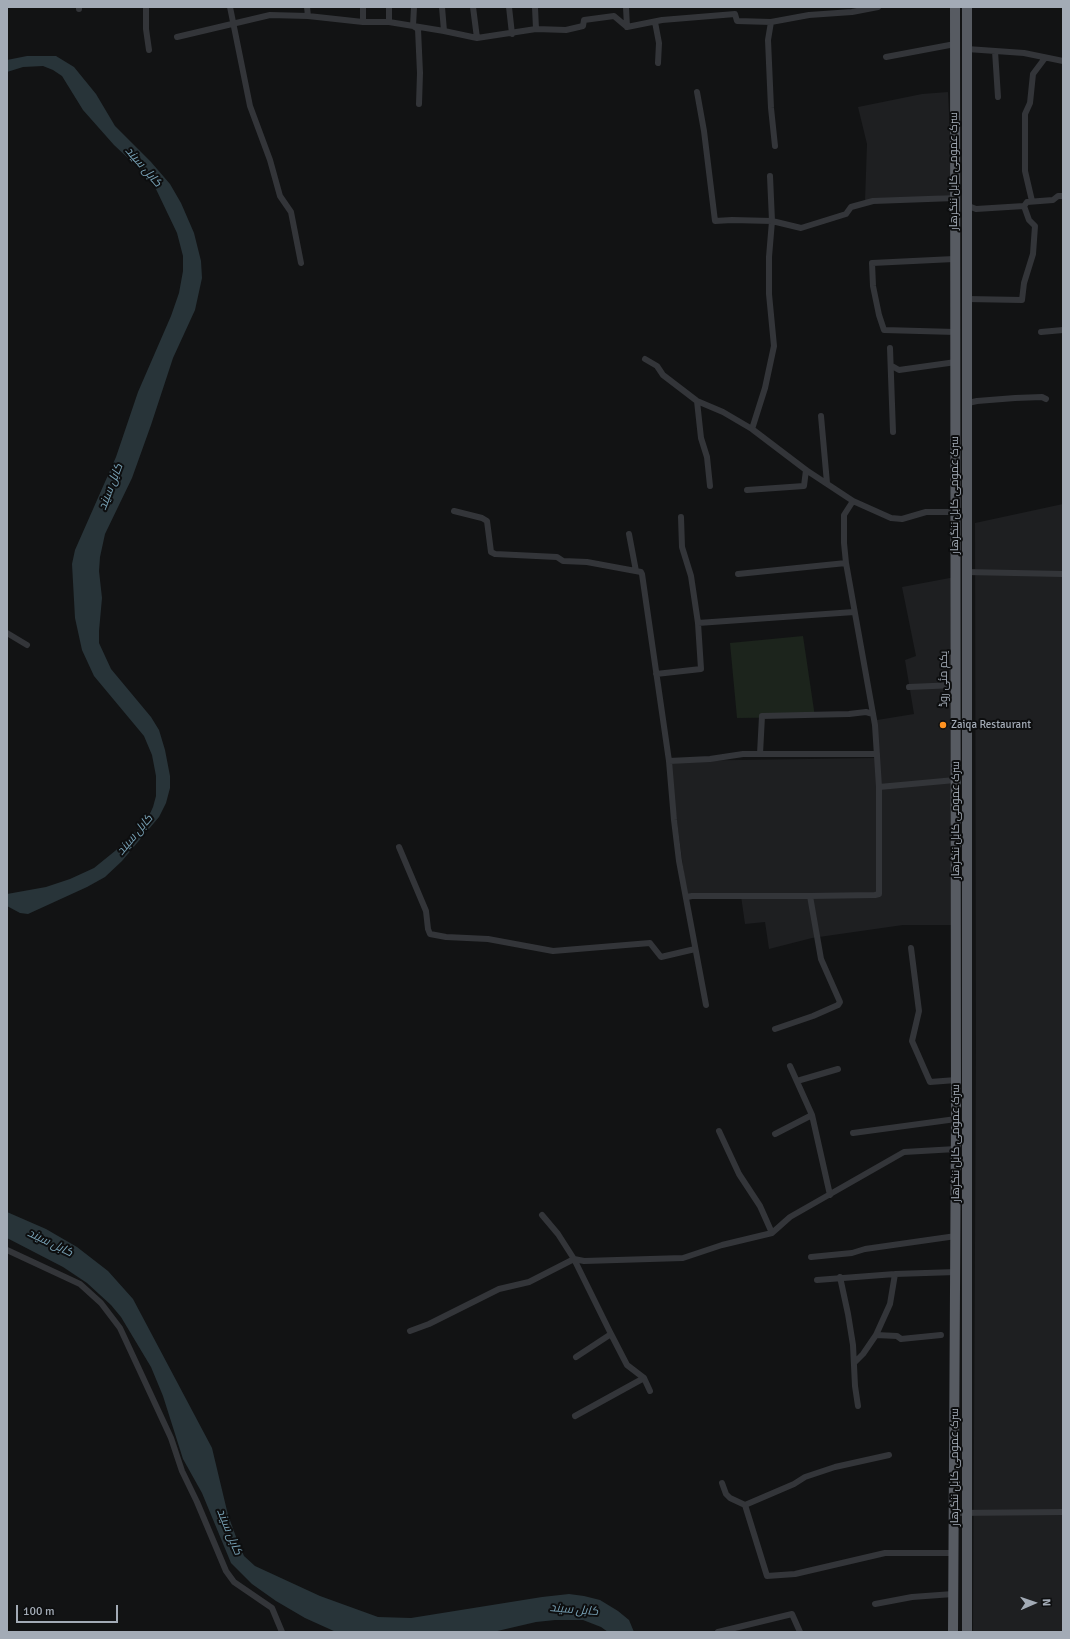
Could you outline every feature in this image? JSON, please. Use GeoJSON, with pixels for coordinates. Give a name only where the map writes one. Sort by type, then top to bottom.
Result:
{"type":"FeatureCollection","features":[{"type":"Feature","properties":{"kind":"highway","name":"سرک عمومی کابل ننگرهار"},"geometry":{"type":"LineString","coordinates":[[955,7],[955,577]]}},
{"type":"Feature","properties":{"kind":"highway","name":"سرک عمومی کابل ننگرهار"},"geometry":{"type":"LineString","coordinates":[[967,7],[967,1632]]}},
{"type":"Feature","properties":{"kind":"highway","name":"یکم مئی روڈ"},"geometry":{"type":"LineString","coordinates":[[955,577],[956,925]]}},
{"type":"Feature","properties":{"kind":"highway","name":"سرک عمومی کابل ننگرهار"},"geometry":{"type":"LineString","coordinates":[[953,1632],[956,1272],[956,925]]}},
{"type":"Feature","properties":{"kind":"street"},"geometry":{"type":"LineString","coordinates":[[146,7],[146,29],[149,50]]}},
{"type":"Feature","properties":{"kind":"street"},"geometry":{"type":"LineString","coordinates":[[230,7],[250,106],[270,160],[280,196],[291,212],[301,263]]}},
{"type":"Feature","properties":{"kind":"street"},"geometry":{"type":"LineString","coordinates":[[307,7],[308,16]]}},
{"type":"Feature","properties":{"kind":"street"},"geometry":{"type":"LineString","coordinates":[[363,7],[363,22]]}},
{"type":"Feature","properties":{"kind":"street"},"geometry":{"type":"LineString","coordinates":[[389,7],[389,22]]}},
{"type":"Feature","properties":{"kind":"street"},"geometry":{"type":"LineString","coordinates":[[413,26],[414,7]]}},
{"type":"Feature","properties":{"kind":"street"},"geometry":{"type":"LineString","coordinates":[[442,7],[444,30]]}},
{"type":"Feature","properties":{"kind":"street"},"geometry":{"type":"LineString","coordinates":[[473,7],[477,38]]}},
{"type":"Feature","properties":{"kind":"street"},"geometry":{"type":"LineString","coordinates":[[509,7],[512,34]]}},
{"type":"Feature","properties":{"kind":"street"},"geometry":{"type":"LineString","coordinates":[[535,7],[536,29]]}},
{"type":"Feature","properties":{"kind":"street"},"geometry":{"type":"LineString","coordinates":[[626,7],[627,27]]}},
{"type":"Feature","properties":{"kind":"street"},"geometry":{"type":"LineString","coordinates":[[627,27],[655,22],[736,14],[737,21],[771,22],[809,15],[852,12],[878,7]]}},
{"type":"Feature","properties":{"kind":"street"},"geometry":{"type":"LineString","coordinates":[[177,36],[270,15],[308,16],[363,22],[389,22],[444,30],[477,38],[512,34],[536,29],[566,30],[582,26],[584,20],[614,16],[627,27]]}},
{"type":"Feature","properties":{"kind":"street"},"geometry":{"type":"LineString","coordinates":[[655,22],[659,43],[658,63]]}},
{"type":"Feature","properties":{"kind":"street"},"geometry":{"type":"LineString","coordinates":[[771,22],[768,40],[771,108],[775,146]]}},
{"type":"Feature","properties":{"kind":"street"},"geometry":{"type":"LineString","coordinates":[[413,26],[418,29],[420,73],[419,104]]}},
{"type":"Feature","properties":{"kind":"street"},"geometry":{"type":"LineString","coordinates":[[886,57],[955,44]]}},
{"type":"Feature","properties":{"kind":"street"},"geometry":{"type":"LineString","coordinates":[[967,48],[1024,53],[1063,61]]}},
{"type":"Feature","properties":{"kind":"street"},"geometry":{"type":"LineString","coordinates":[[995,51],[998,97]]}},
{"type":"Feature","properties":{"kind":"street"},"geometry":{"type":"LineString","coordinates":[[1032,201],[1025,171],[1025,114],[1030,103],[1033,74],[1045,58]]}},
{"type":"Feature","properties":{"kind":"street"},"geometry":{"type":"LineString","coordinates":[[697,92],[704,131],[715,221],[772,221],[801,228],[846,214],[851,207],[872,201],[955,198]]}},
{"type":"Feature","properties":{"kind":"street"},"geometry":{"type":"LineString","coordinates":[[752,429],[765,388],[774,346],[769,294],[769,257],[772,221],[770,176]]}},
{"type":"Feature","properties":{"kind":"street"},"geometry":{"type":"LineString","coordinates":[[966,205],[976,209],[1024,206],[1027,202],[1053,200],[1058,196],[1063,196]]}},
{"type":"Feature","properties":{"kind":"street"},"geometry":{"type":"LineString","coordinates":[[966,299],[1022,300],[1024,283],[1033,254],[1035,226],[1029,220],[1024,206]]}},
{"type":"Feature","properties":{"kind":"street"},"geometry":{"type":"LineString","coordinates":[[954,260],[872,263],[873,286],[879,315],[884,330],[955,332]]}},
{"type":"Feature","properties":{"kind":"street"},"geometry":{"type":"LineString","coordinates":[[1041,332],[1063,330]]}},
{"type":"Feature","properties":{"kind":"street"},"geometry":{"type":"LineString","coordinates":[[890,348],[892,366],[893,432]]}},
{"type":"Feature","properties":{"kind":"street"},"geometry":{"type":"LineString","coordinates":[[645,359],[658,366],[664,375],[698,401],[723,412],[752,429],[806,470],[853,500],[891,518],[902,519],[926,512],[955,512]]}},
{"type":"Feature","properties":{"kind":"street"},"geometry":{"type":"LineString","coordinates":[[892,366],[899,370],[956,362]]}},
{"type":"Feature","properties":{"kind":"street"},"geometry":{"type":"LineString","coordinates":[[968,403],[977,400],[1015,398],[1042,397],[1046,399]]}},
{"type":"Feature","properties":{"kind":"street"},"geometry":{"type":"LineString","coordinates":[[698,401],[701,438],[707,457],[710,486]]}},
{"type":"Feature","properties":{"kind":"street"},"geometry":{"type":"LineString","coordinates":[[821,416],[827,483]]}},
{"type":"Feature","properties":{"kind":"street"},"geometry":{"type":"LineString","coordinates":[[747,490],[804,486],[806,470]]}},
{"type":"Feature","properties":{"kind":"street"},"geometry":{"type":"LineString","coordinates":[[687,897],[879,894],[879,787],[877,754],[873,714],[846,563],[844,515],[853,500]]}},
{"type":"Feature","properties":{"kind":"street"},"geometry":{"type":"LineString","coordinates":[[454,511],[482,518],[487,521],[491,552],[495,554],[557,558],[564,562],[587,562],[641,572],[669,761],[674,827],[679,861],[687,897],[706,1005]]}},
{"type":"Feature","properties":{"kind":"street"},"geometry":{"type":"LineString","coordinates":[[656,674],[701,669],[698,623],[691,576],[682,547],[681,517]]}},
{"type":"Feature","properties":{"kind":"street"},"geometry":{"type":"LineString","coordinates":[[629,534],[636,571]]}},
{"type":"Feature","properties":{"kind":"street"},"geometry":{"type":"LineString","coordinates":[[738,574],[846,563]]}},
{"type":"Feature","properties":{"kind":"street"},"geometry":{"type":"LineString","coordinates":[[966,572],[1063,574]]}},
{"type":"Feature","properties":{"kind":"street"},"geometry":{"type":"LineString","coordinates":[[698,623],[854,612]]}},
{"type":"Feature","properties":{"kind":"street"},"geometry":{"type":"LineString","coordinates":[[7,633],[28,645]]}},
{"type":"Feature","properties":{"kind":"street"},"geometry":{"type":"LineString","coordinates":[[909,687],[956,685]]}},
{"type":"Feature","properties":{"kind":"street"},"geometry":{"type":"LineString","coordinates":[[760,754],[762,716],[849,714],[866,712],[873,714]]}},
{"type":"Feature","properties":{"kind":"street"},"geometry":{"type":"LineString","coordinates":[[669,761],[743,754],[877,754]]}},
{"type":"Feature","properties":{"kind":"street"},"geometry":{"type":"LineString","coordinates":[[879,787],[956,780]]}},
{"type":"Feature","properties":{"kind":"street"},"geometry":{"type":"LineString","coordinates":[[399,847],[426,911],[430,934],[446,937],[488,939],[553,951],[650,943],[661,957],[695,949]]}},
{"type":"Feature","properties":{"kind":"street"},"geometry":{"type":"LineString","coordinates":[[775,1029],[813,1016],[838,1005],[840,1002],[821,960],[810,896]]}},
{"type":"Feature","properties":{"kind":"street"},"geometry":{"type":"LineString","coordinates":[[911,948],[919,1011],[912,1041],[930,1082],[956,1080]]}},
{"type":"Feature","properties":{"kind":"street"},"geometry":{"type":"LineString","coordinates":[[790,1066],[812,1115],[830,1195]]}},
{"type":"Feature","properties":{"kind":"street"},"geometry":{"type":"LineString","coordinates":[[797,1081],[838,1069]]}},
{"type":"Feature","properties":{"kind":"street"},"geometry":{"type":"LineString","coordinates":[[775,1134],[812,1115]]}},
{"type":"Feature","properties":{"kind":"street"},"geometry":{"type":"LineString","coordinates":[[853,1133],[956,1119]]}},
{"type":"Feature","properties":{"kind":"street"},"geometry":{"type":"LineString","coordinates":[[719,1131],[740,1174],[760,1206],[772,1233]]}},
{"type":"Feature","properties":{"kind":"street"},"geometry":{"type":"LineString","coordinates":[[410,1331],[429,1324],[499,1290],[529,1282],[574,1259],[584,1261],[683,1258],[722,1245],[772,1233],[790,1218],[904,1152],[956,1149]]}},
{"type":"Feature","properties":{"kind":"street"},"geometry":{"type":"LineString","coordinates":[[542,1215],[558,1234],[574,1259],[627,1365],[644,1378],[650,1391]]}},
{"type":"Feature","properties":{"kind":"street"},"geometry":{"type":"LineString","coordinates":[[811,1256],[852,1253],[865,1249],[956,1236]]}},
{"type":"Feature","properties":{"kind":"street"},"geometry":{"type":"LineString","coordinates":[[7,1250],[80,1284],[101,1303],[120,1328],[171,1438],[182,1472],[197,1502],[226,1571],[234,1582],[272,1608],[282,1632]]}},
{"type":"Feature","properties":{"kind":"street"},"geometry":{"type":"LineString","coordinates":[[817,1280],[840,1277],[956,1272]]}},
{"type":"Feature","properties":{"kind":"street"},"geometry":{"type":"LineString","coordinates":[[854,1363],[863,1354],[876,1335],[890,1304],[894,1274]]}},
{"type":"Feature","properties":{"kind":"street"},"geometry":{"type":"LineString","coordinates":[[840,1277],[848,1314],[858,1406]]}},
{"type":"Feature","properties":{"kind":"street"},"geometry":{"type":"LineString","coordinates":[[576,1357],[612,1334]]}},
{"type":"Feature","properties":{"kind":"street"},"geometry":{"type":"LineString","coordinates":[[876,1335],[897,1336],[901,1339],[941,1335]]}},
{"type":"Feature","properties":{"kind":"street"},"geometry":{"type":"LineString","coordinates":[[575,1416],[644,1378]]}},
{"type":"Feature","properties":{"kind":"street"},"geometry":{"type":"LineString","coordinates":[[745,1505],[805,1478],[834,1467],[889,1455]]}},
{"type":"Feature","properties":{"kind":"street"},"geometry":{"type":"LineString","coordinates":[[722,1483],[726,1494],[730,1498],[745,1505],[767,1576],[795,1574],[886,1553],[953,1553]]}},
{"type":"Feature","properties":{"kind":"street"},"geometry":{"type":"LineString","coordinates":[[954,1513],[1063,1512]]}},
{"type":"Feature","properties":{"kind":"street"},"geometry":{"type":"LineString","coordinates":[[875,1604],[912,1598],[953,1594]]}},
{"type":"Feature","properties":{"kind":"street"},"geometry":{"type":"LineString","coordinates":[[718,1632],[792,1614],[800,1632]]}},
{"type":"Feature","properties":{"kind":"shaded area"},"geometry":{"type":"Polygon","coordinates":[[[948,92],[953,195],[865,201],[867,144],[858,107],[922,94],[948,92]]]}},
{"type":"Feature","properties":{"kind":"shaded area"},"geometry":{"type":"Polygon","coordinates":[[[1063,504],[1063,1632],[973,1632],[976,1048],[975,523],[1063,504]]]}},
{"type":"Feature","properties":{"kind":"shaded area"},"geometry":{"type":"Polygon","coordinates":[[[955,577],[956,925],[903,925],[812,938],[769,949],[765,922],[745,924],[741,896],[687,897],[669,761],[877,758],[877,720],[914,714],[905,660],[916,656],[902,587],[955,577]]]}},
{"type":"Feature","properties":{"kind":"shaded area"},"geometry":{"type":"Polygon","coordinates":[[[803,636],[815,717],[737,718],[730,643],[803,636]]]}},
{"type":"Feature","properties":{"kind":"water","name":"کابل سيند"},"geometry":{"type":"Polygon","coordinates":[[[27,56],[56,56],[74,67],[96,94],[115,126],[151,162],[170,184],[181,203],[194,233],[201,261],[202,278],[195,310],[173,358],[132,478],[105,534],[100,557],[99,571],[102,598],[99,643],[111,669],[151,717],[159,730],[170,776],[170,788],[166,803],[159,817],[122,861],[105,877],[87,887],[28,914],[20,913],[7,906],[7,894],[46,887],[70,879],[94,868],[115,851],[148,818],[156,796],[156,776],[152,755],[144,736],[94,676],[82,650],[75,618],[72,564],[75,550],[116,457],[138,392],[171,316],[179,293],[183,271],[183,256],[177,233],[155,187],[146,175],[114,145],[83,110],[62,76],[43,66],[23,67],[7,72],[7,60],[27,56]]]}},
{"type":"Feature","properties":{"kind":"water","name":"کابل سيند"},"geometry":{"type":"Polygon","coordinates":[[[7,1212],[46,1229],[77,1247],[108,1271],[133,1299],[212,1448],[228,1515],[244,1556],[255,1566],[320,1596],[378,1617],[411,1618],[569,1594],[600,1600],[629,1620],[634,1632],[608,1632],[601,1627],[583,1620],[555,1620],[536,1622],[493,1632],[336,1632],[305,1618],[276,1601],[252,1584],[231,1563],[202,1493],[183,1459],[163,1396],[151,1367],[121,1317],[111,1305],[87,1283],[63,1267],[7,1238],[7,1212]]]}},
{"type":"Feature","properties":{"kind":"place","name":"Zaiqa Restaurant"},"geometry":{"type":"Point","coordinates":[943,725]}}]}
